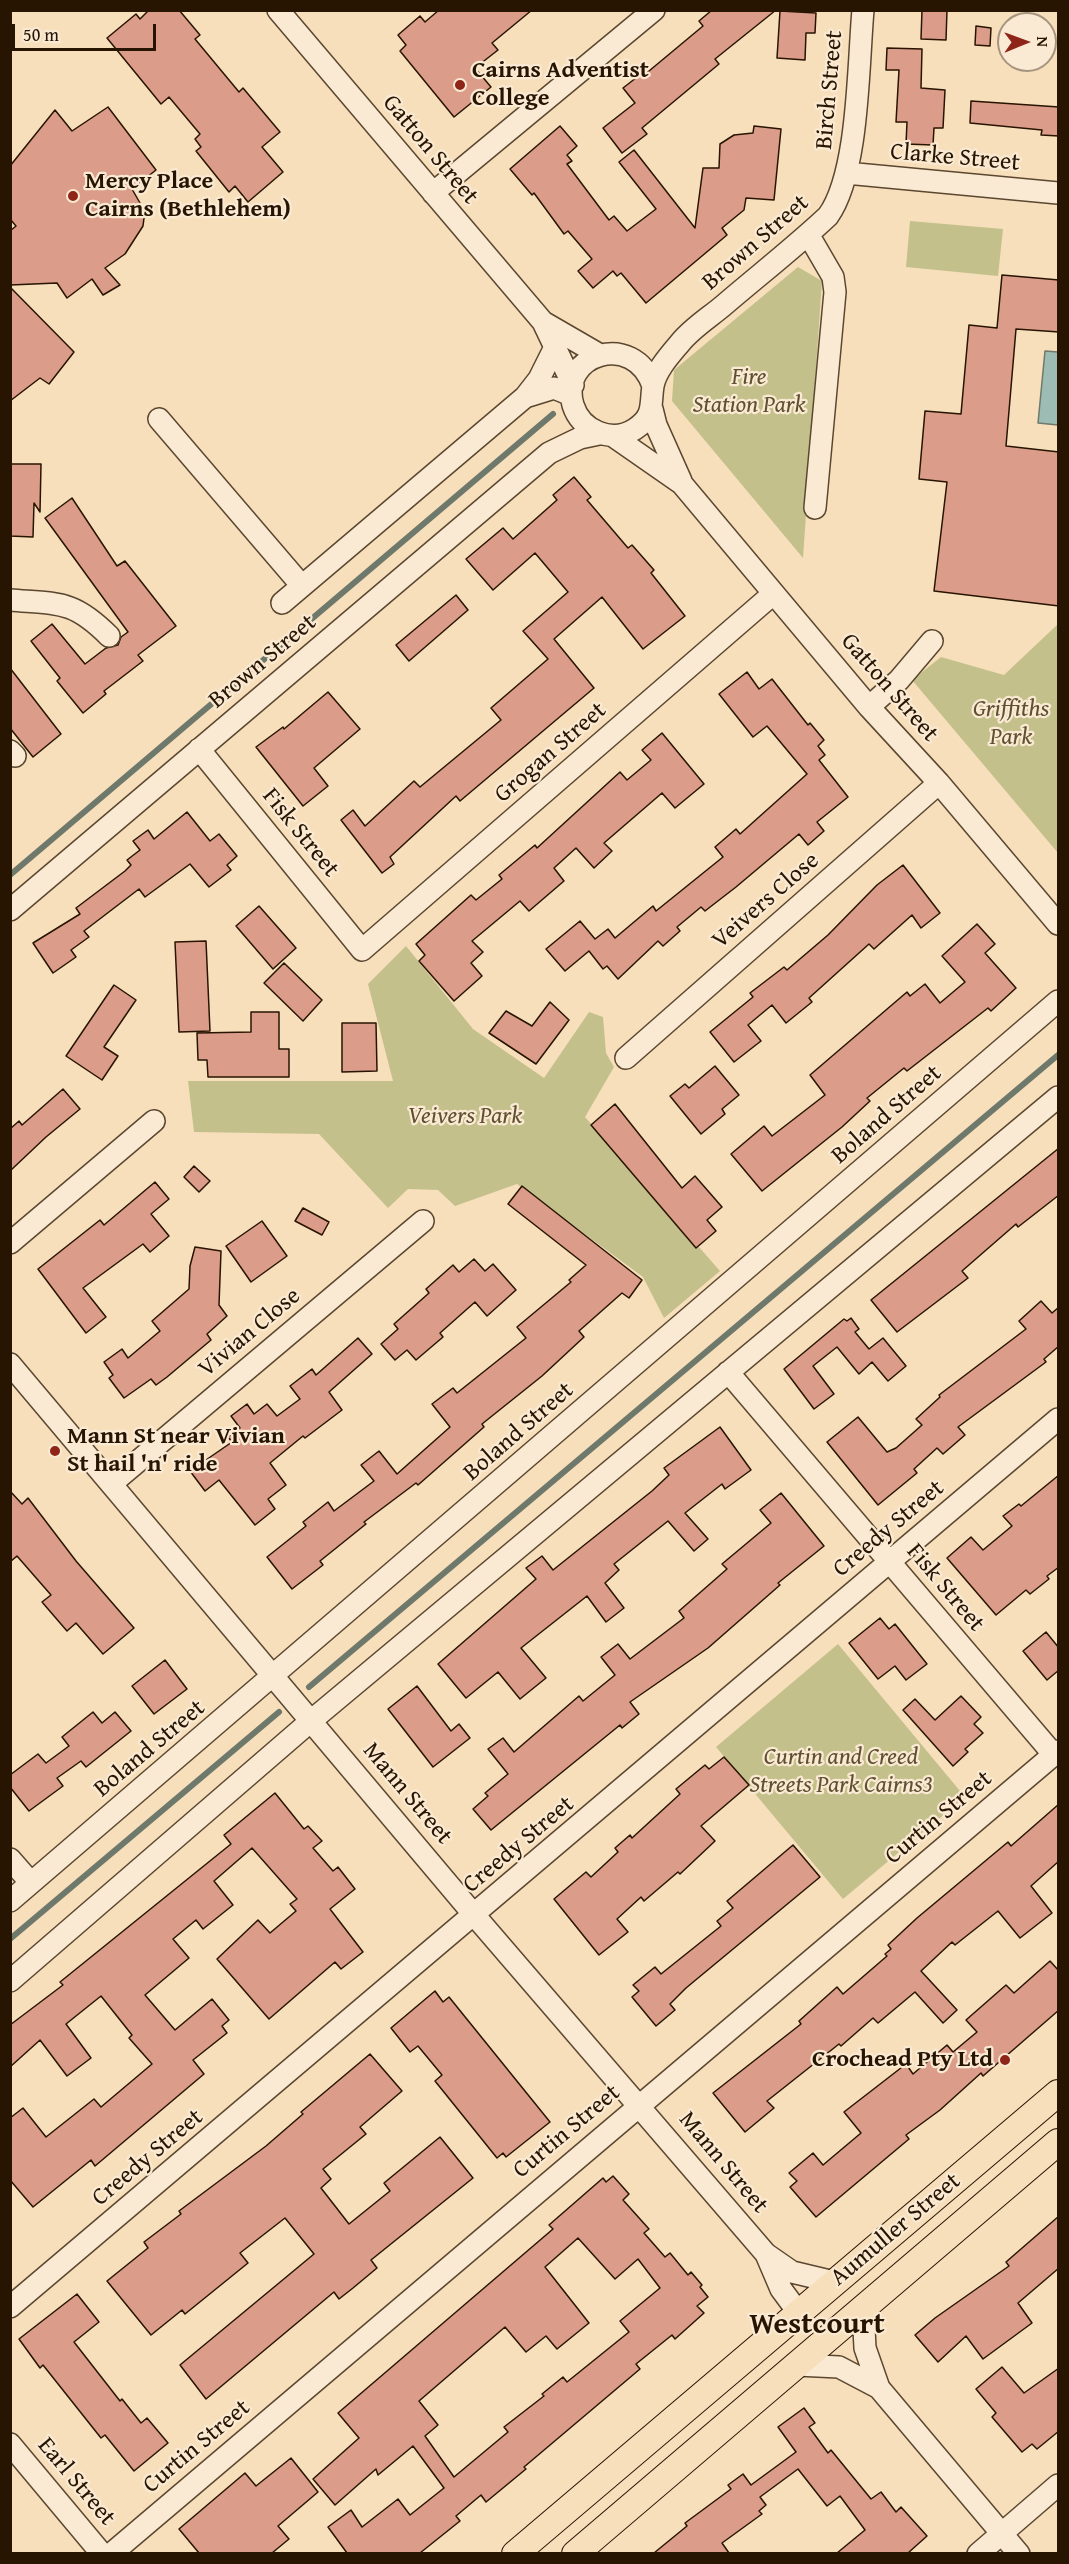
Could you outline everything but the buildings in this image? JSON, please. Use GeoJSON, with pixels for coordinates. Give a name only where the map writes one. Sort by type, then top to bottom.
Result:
{"type":"FeatureCollection","features":[{"type":"Feature","properties":{"kind":"main road","name":"Aumuller Street"},"geometry":{"type":"LineString","coordinates":[[515,2553],[1059,2093]]}},
{"type":"Feature","properties":{"kind":"main road","name":"Aumuller Street"},"geometry":{"type":"LineString","coordinates":[[575,2553],[1059,2142]]}},
{"type":"Feature","properties":{"kind":"main road"},"geometry":{"type":"LineString","coordinates":[[798,2312],[814,2320],[828,2319],[886,2272],[931,2251]]}},
{"type":"Feature","properties":{"kind":"street","name":"Gatton Street"},"geometry":{"type":"LineString","coordinates":[[278,10],[543,322],[555,347],[572,395]]}},
{"type":"Feature","properties":{"kind":"street"},"geometry":{"type":"LineString","coordinates":[[433,193],[654,10]]}},
{"type":"Feature","properties":{"kind":"street","name":"Birch Street"},"geometry":{"type":"LineString","coordinates":[[846,173],[863,10]]}},
{"type":"Feature","properties":{"kind":"street","name":"Clarke Street"},"geometry":{"type":"LineString","coordinates":[[846,173],[1059,193]]}},
{"type":"Feature","properties":{"kind":"street","name":"Brown Street"},"geometry":{"type":"LineString","coordinates":[[653,386],[668,358],[682,340],[808,234],[837,204],[846,173]]}},
{"type":"Feature","properties":{"kind":"street"},"geometry":{"type":"LineString","coordinates":[[808,234],[833,277],[835,292],[815,508]]}},
{"type":"Feature","properties":{"kind":"street","name":"Gatton Street"},"geometry":{"type":"LineString","coordinates":[[543,322],[600,355]]}},
{"type":"Feature","properties":{"kind":"street","name":"Brown Street"},"geometry":{"type":"LineString","coordinates":[[634,358],[682,340]]}},
{"type":"Feature","properties":{"kind":"street","name":"Brown Street"},"geometry":{"type":"LineString","coordinates":[[282,603],[525,397],[539,379],[555,347]]}},
{"type":"Feature","properties":{"kind":"street"},"geometry":{"type":"LineString","coordinates":[[611,353],[634,358],[650,375],[653,386],[652,409],[659,433],[682,484],[606,435],[587,427],[578,417],[572,395],[582,366],[600,355],[611,353]]}},
{"type":"Feature","properties":{"kind":"street","name":"Brown Street"},"geometry":{"type":"LineString","coordinates":[[525,397],[554,388],[572,395],[564,430],[549,453]]}},
{"type":"Feature","properties":{"kind":"street"},"geometry":{"type":"LineString","coordinates":[[606,435],[636,428],[652,409]]}},
{"type":"Feature","properties":{"kind":"street"},"geometry":{"type":"LineString","coordinates":[[159,419],[302,586]]}},
{"type":"Feature","properties":{"kind":"street","name":"Brown Street"},"geometry":{"type":"LineString","coordinates":[[10,910],[549,453],[580,438],[606,435]]}},
{"type":"Feature","properties":{"kind":"street","name":"Gatton Street"},"geometry":{"type":"LineString","coordinates":[[682,484],[869,707],[939,783],[1059,924]]}},
{"type":"Feature","properties":{"kind":"street","name":"Grogan Street"},"geometry":{"type":"LineString","coordinates":[[362,950],[773,594]]}},
{"type":"Feature","properties":{"kind":"street"},"geometry":{"type":"LineString","coordinates":[[10,600],[62,604],[88,616],[109,636]]}},
{"type":"Feature","properties":{"kind":"street"},"geometry":{"type":"LineString","coordinates":[[869,707],[899,680],[932,641]]}},
{"type":"Feature","properties":{"kind":"street","name":"Fisk Street"},"geometry":{"type":"LineString","coordinates":[[199,749],[362,950]]}},
{"type":"Feature","properties":{"kind":"street","name":"Veivers Close"},"geometry":{"type":"LineString","coordinates":[[626,1058],[939,783]]}},
{"type":"Feature","properties":{"kind":"street","name":"Boland Street"},"geometry":{"type":"LineString","coordinates":[[10,1901],[1059,1001]]}},
{"type":"Feature","properties":{"kind":"street"},"geometry":{"type":"LineString","coordinates":[[10,1982],[312,1720],[1059,1097]]}},
{"type":"Feature","properties":{"kind":"street"},"geometry":{"type":"LineString","coordinates":[[10,1243],[154,1121]]}},
{"type":"Feature","properties":{"kind":"street","name":"Vivian Close"},"geometry":{"type":"LineString","coordinates":[[111,1484],[423,1221]]}},
{"type":"Feature","properties":{"kind":"street","name":"Mann Street"},"geometry":{"type":"LineString","coordinates":[[10,1364],[475,1916],[640,2104],[766,2254],[792,2272],[834,2282]]}},
{"type":"Feature","properties":{"kind":"street","name":"Fisk Street"},"geometry":{"type":"LineString","coordinates":[[728,1372],[889,1562],[1056,1753]]}},
{"type":"Feature","properties":{"kind":"street","name":"Creedy Street"},"geometry":{"type":"LineString","coordinates":[[10,2307],[475,1916],[1059,1419]]}},
{"type":"Feature","properties":{"kind":"street","name":"Curtin Street"},"geometry":{"type":"LineString","coordinates":[[111,2553],[1056,1753]]}},
{"type":"Feature","properties":{"kind":"street"},"geometry":{"type":"LineString","coordinates":[[10,1859],[31,1884]]}},
{"type":"Feature","properties":{"kind":"street","name":"Mann Street"},"geometry":{"type":"LineString","coordinates":[[766,2254],[781,2289],[798,2312]]}},
{"type":"Feature","properties":{"kind":"street"},"geometry":{"type":"LineString","coordinates":[[863,2309],[865,2348],[879,2388],[1019,2553]]}},
{"type":"Feature","properties":{"kind":"street"},"geometry":{"type":"LineString","coordinates":[[797,2365],[839,2367],[879,2388]]}},
{"type":"Feature","properties":{"kind":"street","name":"Earl Street"},"geometry":{"type":"LineString","coordinates":[[10,2444],[102,2553]]}},
{"type":"Feature","properties":{"kind":"street"},"geometry":{"type":"LineString","coordinates":[[978,2553],[1059,2485]]}},
{"type":"Feature","properties":{"kind":"green space"},"geometry":{"type":"Polygon","coordinates":[[[910,221],[1003,229],[998,276],[906,267],[910,221]]]}},
{"type":"Feature","properties":{"kind":"green space","name":"Fire Station Park"},"geometry":{"type":"Polygon","coordinates":[[[798,267],[822,281],[803,558],[672,401],[674,370],[798,267]]]}},
{"type":"Feature","properties":{"kind":"green space","name":"Griffiths Park"},"geometry":{"type":"Polygon","coordinates":[[[1058,624],[1058,853],[912,680],[941,657],[1004,675],[1058,624]]]}},
{"type":"Feature","properties":{"kind":"green space","name":"Veivers Park"},"geometry":{"type":"Polygon","coordinates":[[[406,946],[473,1029],[544,1078],[589,1012],[603,1017],[606,1053],[614,1067],[585,1117],[720,1271],[664,1318],[643,1277],[517,1184],[455,1206],[438,1190],[408,1189],[388,1208],[319,1134],[194,1132],[188,1081],[393,1081],[368,984],[406,946]]]}},
{"type":"Feature","properties":{"kind":"green space","name":"Curtin and Creed Streets Park Cairns3"},"geometry":{"type":"Polygon","coordinates":[[[838,1644],[965,1797],[843,1899],[716,1747],[838,1644]]]}},
{"type":"Feature","properties":{"kind":"water"},"geometry":{"type":"Polygon","coordinates":[[[1045,351],[1058,352],[1058,425],[1038,423],[1045,351]]]}},
{"type":"Feature","properties":{"kind":"waterway"},"geometry":{"type":"LineString","coordinates":[[10,875],[553,414]]}},
{"type":"Feature","properties":{"kind":"waterway"},"geometry":{"type":"LineString","coordinates":[[309,1687],[1058,1055]]}},
{"type":"Feature","properties":{"kind":"waterway"},"geometry":{"type":"LineString","coordinates":[[10,1939],[279,1712]]}},
{"type":"Feature","properties":{"kind":"place","name":"Cairns Adventist College"},"geometry":{"type":"Point","coordinates":[460,85]}},
{"type":"Feature","properties":{"kind":"place","name":"Mercy Place Cairns (Bethlehem)"},"geometry":{"type":"Point","coordinates":[73,196]}},
{"type":"Feature","properties":{"kind":"place","name":"Mann St near Vivian St hail 'n' ride"},"geometry":{"type":"Point","coordinates":[55,1451]}},
{"type":"Feature","properties":{"kind":"place","name":"Crochead Pty Ltd"},"geometry":{"type":"Point","coordinates":[1005,2060]}},
{"type":"Feature","properties":{"kind":"district","name":"Westcourt"},"geometry":{"type":"Point","coordinates":[817,2325]}}]}
